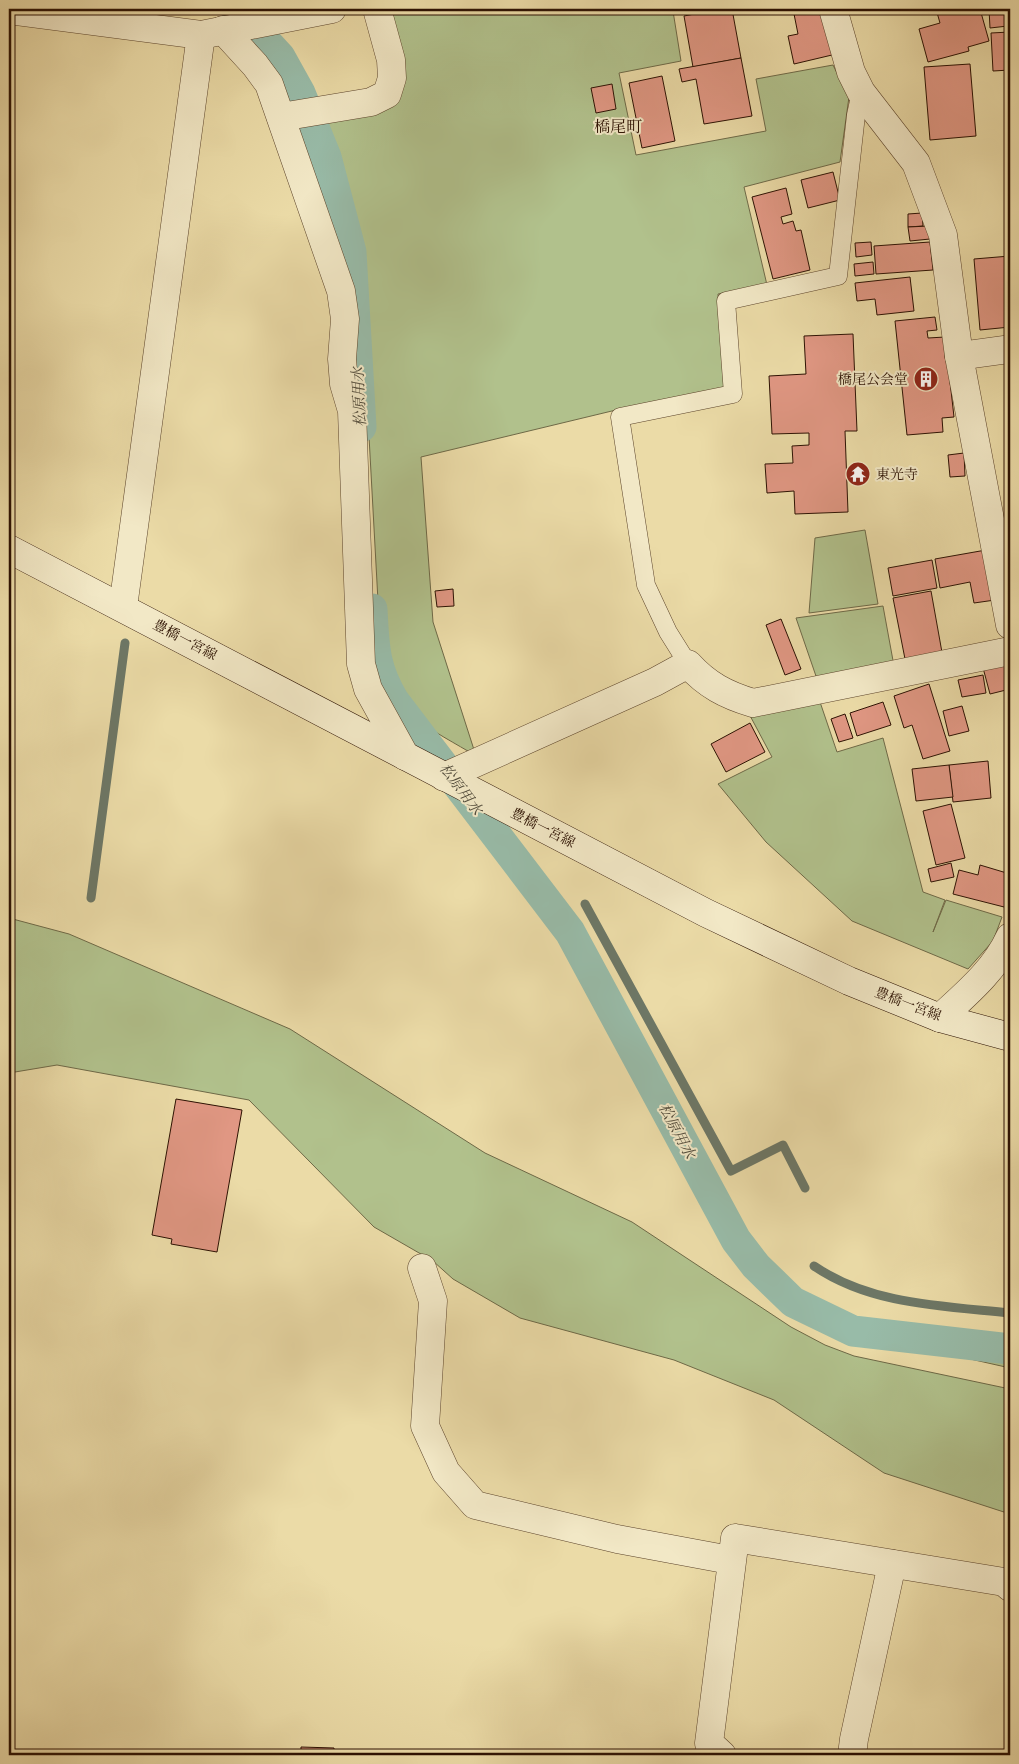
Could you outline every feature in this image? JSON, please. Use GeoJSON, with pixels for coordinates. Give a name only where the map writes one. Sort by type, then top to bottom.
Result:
{"type":"FeatureCollection","features":[{"type":"Feature","properties":{"kind":"street"},"geometry":{"type":"LineString","coordinates":[[9,10],[212,32],[332,9]]}},
{"type":"Feature","properties":{"kind":"street"},"geometry":{"type":"LineString","coordinates":[[281,117],[371,102],[387,94],[392,78],[391,60],[377,9]]}},
{"type":"Feature","properties":{"kind":"street"},"geometry":{"type":"LineString","coordinates":[[833,9],[851,72],[861,92],[916,163],[943,235],[959,356],[1010,625]]}},
{"type":"Feature","properties":{"kind":"street"},"geometry":{"type":"LineString","coordinates":[[212,32],[255,65],[269,84],[341,291],[345,318],[342,359],[344,384],[352,411],[361,664],[368,689],[405,756]]}},
{"type":"Feature","properties":{"kind":"street"},"geometry":{"type":"LineString","coordinates":[[123,607],[212,32]]}},
{"type":"Feature","properties":{"kind":"street"},"geometry":{"type":"LineString","coordinates":[[959,356],[1010,349]]}},
{"type":"Feature","properties":{"kind":"street","name":"豊橋一宮線"},"geometry":{"type":"LineString","coordinates":[[9,549],[706,913],[849,981],[940,1018],[1010,1036]]}},
{"type":"Feature","properties":{"kind":"street"},"geometry":{"type":"LineString","coordinates":[[444,777],[655,682],[688,664],[702,680],[727,695],[753,703],[1010,651]]}},
{"type":"Feature","properties":{"kind":"street"},"geometry":{"type":"LineString","coordinates":[[940,1018],[976,986],[1006,947],[1010,937]]}},
{"type":"Feature","properties":{"kind":"street"},"geometry":{"type":"LineString","coordinates":[[422,1268],[433,1302],[425,1426],[446,1472],[475,1505],[617,1539],[730,1560]]}},
{"type":"Feature","properties":{"kind":"street"},"geometry":{"type":"LineString","coordinates":[[722,1755],[710,1742],[730,1560],[735,1538],[1004,1582],[1010,1587]]}},
{"type":"Feature","properties":{"kind":"street"},"geometry":{"type":"LineString","coordinates":[[852,1755],[892,1564]]}},
{"type":"Feature","properties":{"kind":"lane"},"geometry":{"type":"LineString","coordinates":[[688,664],[668,632],[646,585],[620,417],[733,394],[726,300],[838,276],[856,115],[861,92]]}},
{"type":"Feature","properties":{"kind":"green space"},"geometry":{"type":"Polygon","coordinates":[[[397,9],[685,9],[673,11],[681,61],[619,73],[636,155],[766,131],[756,79],[833,65],[849,97],[840,162],[744,187],[767,285],[718,294],[724,389],[616,410],[421,457],[433,622],[476,756],[420,722],[408,710],[393,688],[381,656],[359,253],[335,155],[318,116],[391,98],[384,12],[397,9]]]}},
{"type":"Feature","properties":{"kind":"green space"},"geometry":{"type":"Polygon","coordinates":[[[865,530],[878,604],[809,613],[815,538],[865,530]]]}},
{"type":"Feature","properties":{"kind":"green space"},"geometry":{"type":"Polygon","coordinates":[[[883,606],[894,666],[817,679],[796,618],[883,606]]]}},
{"type":"Feature","properties":{"kind":"green space"},"geometry":{"type":"Polygon","coordinates":[[[819,699],[837,752],[883,738],[923,892],[945,900],[933,932],[946,900],[1002,917],[993,941],[968,969],[852,921],[766,842],[718,784],[772,757],[747,710],[819,699]]]}},
{"type":"Feature","properties":{"kind":"green space"},"geometry":{"type":"Polygon","coordinates":[[[9,918],[69,934],[290,1029],[485,1153],[632,1222],[791,1327],[825,1345],[854,1356],[1010,1389],[1010,1514],[884,1473],[774,1400],[674,1360],[520,1318],[453,1279],[433,1261],[374,1227],[249,1100],[57,1065],[9,1073],[9,918]]]}},
{"type":"Feature","properties":{"kind":"green space"},"geometry":{"type":"Polygon","coordinates":[[[926,1349],[1010,1359],[1010,1368],[926,1349]]]}},
{"type":"Feature","properties":{"kind":"building"},"geometry":{"type":"Polygon","coordinates":[[[721,9],[732,9],[741,58],[693,67],[684,16],[721,9]]]}},
{"type":"Feature","properties":{"kind":"building"},"geometry":{"type":"Polygon","coordinates":[[[793,9],[821,9],[832,55],[794,64],[788,36],[798,34],[793,9]]]}},
{"type":"Feature","properties":{"kind":"building"},"geometry":{"type":"Polygon","coordinates":[[[936,9],[980,9],[989,41],[968,47],[969,51],[928,62],[919,29],[940,23],[936,9]]]}},
{"type":"Feature","properties":{"kind":"building"},"geometry":{"type":"Polygon","coordinates":[[[989,9],[1006,9],[1008,26],[990,28],[989,9]]]}},
{"type":"Feature","properties":{"kind":"building"},"geometry":{"type":"Polygon","coordinates":[[[1010,32],[1010,70],[993,71],[991,33],[1010,32]]]}},
{"type":"Feature","properties":{"kind":"building"},"geometry":{"type":"Polygon","coordinates":[[[741,58],[752,116],[704,124],[696,79],[682,82],[679,69],[741,58]]]}},
{"type":"Feature","properties":{"kind":"building"},"geometry":{"type":"Polygon","coordinates":[[[970,64],[976,136],[930,140],[924,67],[970,64]]]}},
{"type":"Feature","properties":{"kind":"building"},"geometry":{"type":"Polygon","coordinates":[[[662,76],[675,141],[642,148],[629,83],[662,76]]]}},
{"type":"Feature","properties":{"kind":"building"},"geometry":{"type":"Polygon","coordinates":[[[612,84],[616,109],[596,113],[591,88],[612,84]]]}},
{"type":"Feature","properties":{"kind":"building"},"geometry":{"type":"Polygon","coordinates":[[[833,172],[840,200],[808,208],[801,180],[833,172]]]}},
{"type":"Feature","properties":{"kind":"building"},"geometry":{"type":"Polygon","coordinates":[[[786,188],[792,214],[781,217],[783,224],[793,221],[796,231],[801,230],[810,270],[773,279],[752,197],[786,188]]]}},
{"type":"Feature","properties":{"kind":"building"},"geometry":{"type":"Polygon","coordinates":[[[922,213],[923,226],[908,227],[908,214],[922,213]]]}},
{"type":"Feature","properties":{"kind":"building"},"geometry":{"type":"Polygon","coordinates":[[[929,226],[930,239],[910,241],[908,227],[929,226]]]}},
{"type":"Feature","properties":{"kind":"building"},"geometry":{"type":"Polygon","coordinates":[[[871,242],[872,255],[856,257],[855,243],[871,242]]]}},
{"type":"Feature","properties":{"kind":"building"},"geometry":{"type":"Polygon","coordinates":[[[930,242],[933,270],[876,274],[874,246],[930,242]]]}},
{"type":"Feature","properties":{"kind":"building"},"geometry":{"type":"Polygon","coordinates":[[[1010,256],[1010,327],[980,330],[974,259],[1010,256]]]}},
{"type":"Feature","properties":{"kind":"building"},"geometry":{"type":"Polygon","coordinates":[[[873,262],[874,274],[855,276],[854,264],[873,262]]]}},
{"type":"Feature","properties":{"kind":"building"},"geometry":{"type":"Polygon","coordinates":[[[910,277],[914,311],[877,315],[875,299],[857,301],[855,283],[910,277]]]}},
{"type":"Feature","properties":{"kind":"building","name":"橋尾公会堂"},"geometry":{"type":"Polygon","coordinates":[[[935,317],[937,330],[927,331],[928,338],[945,337],[954,417],[942,418],[943,432],[907,435],[895,321],[935,317]]]}},
{"type":"Feature","properties":{"kind":"building"},"geometry":{"type":"Polygon","coordinates":[[[853,334],[857,431],[845,431],[848,512],[795,514],[794,491],[767,493],[765,464],[793,463],[792,446],[809,445],[809,433],[772,434],[769,376],[806,374],[804,336],[853,334]]]}},
{"type":"Feature","properties":{"kind":"building"},"geometry":{"type":"Polygon","coordinates":[[[964,453],[965,476],[950,477],[948,455],[964,453]]]}},
{"type":"Feature","properties":{"kind":"building"},"geometry":{"type":"Polygon","coordinates":[[[986,550],[995,600],[974,603],[970,582],[940,588],[935,559],[986,550]]]}},
{"type":"Feature","properties":{"kind":"building"},"geometry":{"type":"Polygon","coordinates":[[[932,560],[937,588],[893,596],[888,568],[932,560]]]}},
{"type":"Feature","properties":{"kind":"building"},"geometry":{"type":"Polygon","coordinates":[[[453,589],[454,606],[437,607],[435,591],[453,589]]]}},
{"type":"Feature","properties":{"kind":"building"},"geometry":{"type":"Polygon","coordinates":[[[931,591],[943,658],[906,664],[893,598],[931,591]]]}},
{"type":"Feature","properties":{"kind":"building"},"geometry":{"type":"Polygon","coordinates":[[[781,619],[801,669],[785,675],[766,625],[781,619]]]}},
{"type":"Feature","properties":{"kind":"building"},"geometry":{"type":"Polygon","coordinates":[[[1003,659],[1010,689],[990,694],[982,664],[1003,659]]]}},
{"type":"Feature","properties":{"kind":"building"},"geometry":{"type":"Polygon","coordinates":[[[983,675],[986,693],[962,697],[958,680],[983,675]]]}},
{"type":"Feature","properties":{"kind":"building"},"geometry":{"type":"Polygon","coordinates":[[[929,684],[950,751],[923,759],[912,725],[904,728],[894,696],[929,684]]]}},
{"type":"Feature","properties":{"kind":"building"},"geometry":{"type":"Polygon","coordinates":[[[883,702],[891,725],[857,736],[850,713],[883,702]]]}},
{"type":"Feature","properties":{"kind":"building"},"geometry":{"type":"Polygon","coordinates":[[[962,706],[969,731],[949,736],[943,711],[962,706]]]}},
{"type":"Feature","properties":{"kind":"building"},"geometry":{"type":"Polygon","coordinates":[[[845,714],[853,738],[839,742],[831,719],[845,714]]]}},
{"type":"Feature","properties":{"kind":"building"},"geometry":{"type":"Polygon","coordinates":[[[750,723],[765,752],[726,772],[711,744],[750,723]]]}},
{"type":"Feature","properties":{"kind":"building"},"geometry":{"type":"Polygon","coordinates":[[[988,761],[991,798],[953,802],[949,765],[988,761]]]}},
{"type":"Feature","properties":{"kind":"building"},"geometry":{"type":"Polygon","coordinates":[[[949,765],[953,797],[916,801],[912,769],[949,765]]]}},
{"type":"Feature","properties":{"kind":"building"},"geometry":{"type":"Polygon","coordinates":[[[951,804],[965,858],[936,865],[923,811],[951,804]]]}},
{"type":"Feature","properties":{"kind":"building"},"geometry":{"type":"Polygon","coordinates":[[[951,863],[954,877],[931,882],[928,869],[951,863]]]}},
{"type":"Feature","properties":{"kind":"building"},"geometry":{"type":"Polygon","coordinates":[[[980,865],[1010,874],[1008,908],[953,894],[959,870],[978,875],[980,865]]]}},
{"type":"Feature","properties":{"kind":"building"},"geometry":{"type":"Polygon","coordinates":[[[176,1099],[242,1110],[217,1252],[171,1244],[172,1239],[152,1235],[176,1099]]]}},
{"type":"Feature","properties":{"kind":"building"},"geometry":{"type":"Polygon","coordinates":[[[301,1747],[334,1748],[334,1755],[301,1755],[301,1747]]]}},
{"type":"Feature","properties":{"kind":"waterway","name":"松原用水"},"geometry":{"type":"LineString","coordinates":[[236,9],[280,57],[300,93],[326,157],[351,252],[361,427]]}},
{"type":"Feature","properties":{"kind":"waterway","name":"松原用水"},"geometry":{"type":"LineString","coordinates":[[372,609],[376,657],[382,678],[394,701],[570,932],[736,1240],[756,1266],[793,1302],[853,1331],[1010,1349]]}},
{"type":"Feature","properties":{"kind":"waterway"},"geometry":{"type":"LineString","coordinates":[[91,898],[125,643]]}},
{"type":"Feature","properties":{"kind":"waterway"},"geometry":{"type":"LineString","coordinates":[[585,904],[731,1171],[783,1145],[805,1188]]}},
{"type":"Feature","properties":{"kind":"waterway"},"geometry":{"type":"LineString","coordinates":[[814,1266],[836,1279],[859,1289],[908,1302],[1010,1313]]}},
{"type":"Feature","properties":{"kind":"place","name":"橋尾公会堂"},"geometry":{"type":"Point","coordinates":[926,379]}},
{"type":"Feature","properties":{"kind":"place","name":"東光寺"},"geometry":{"type":"Point","coordinates":[858,474]}},
{"type":"Feature","properties":{"kind":"district","name":"橋尾町"},"geometry":{"type":"Point","coordinates":[618,126]}}]}
